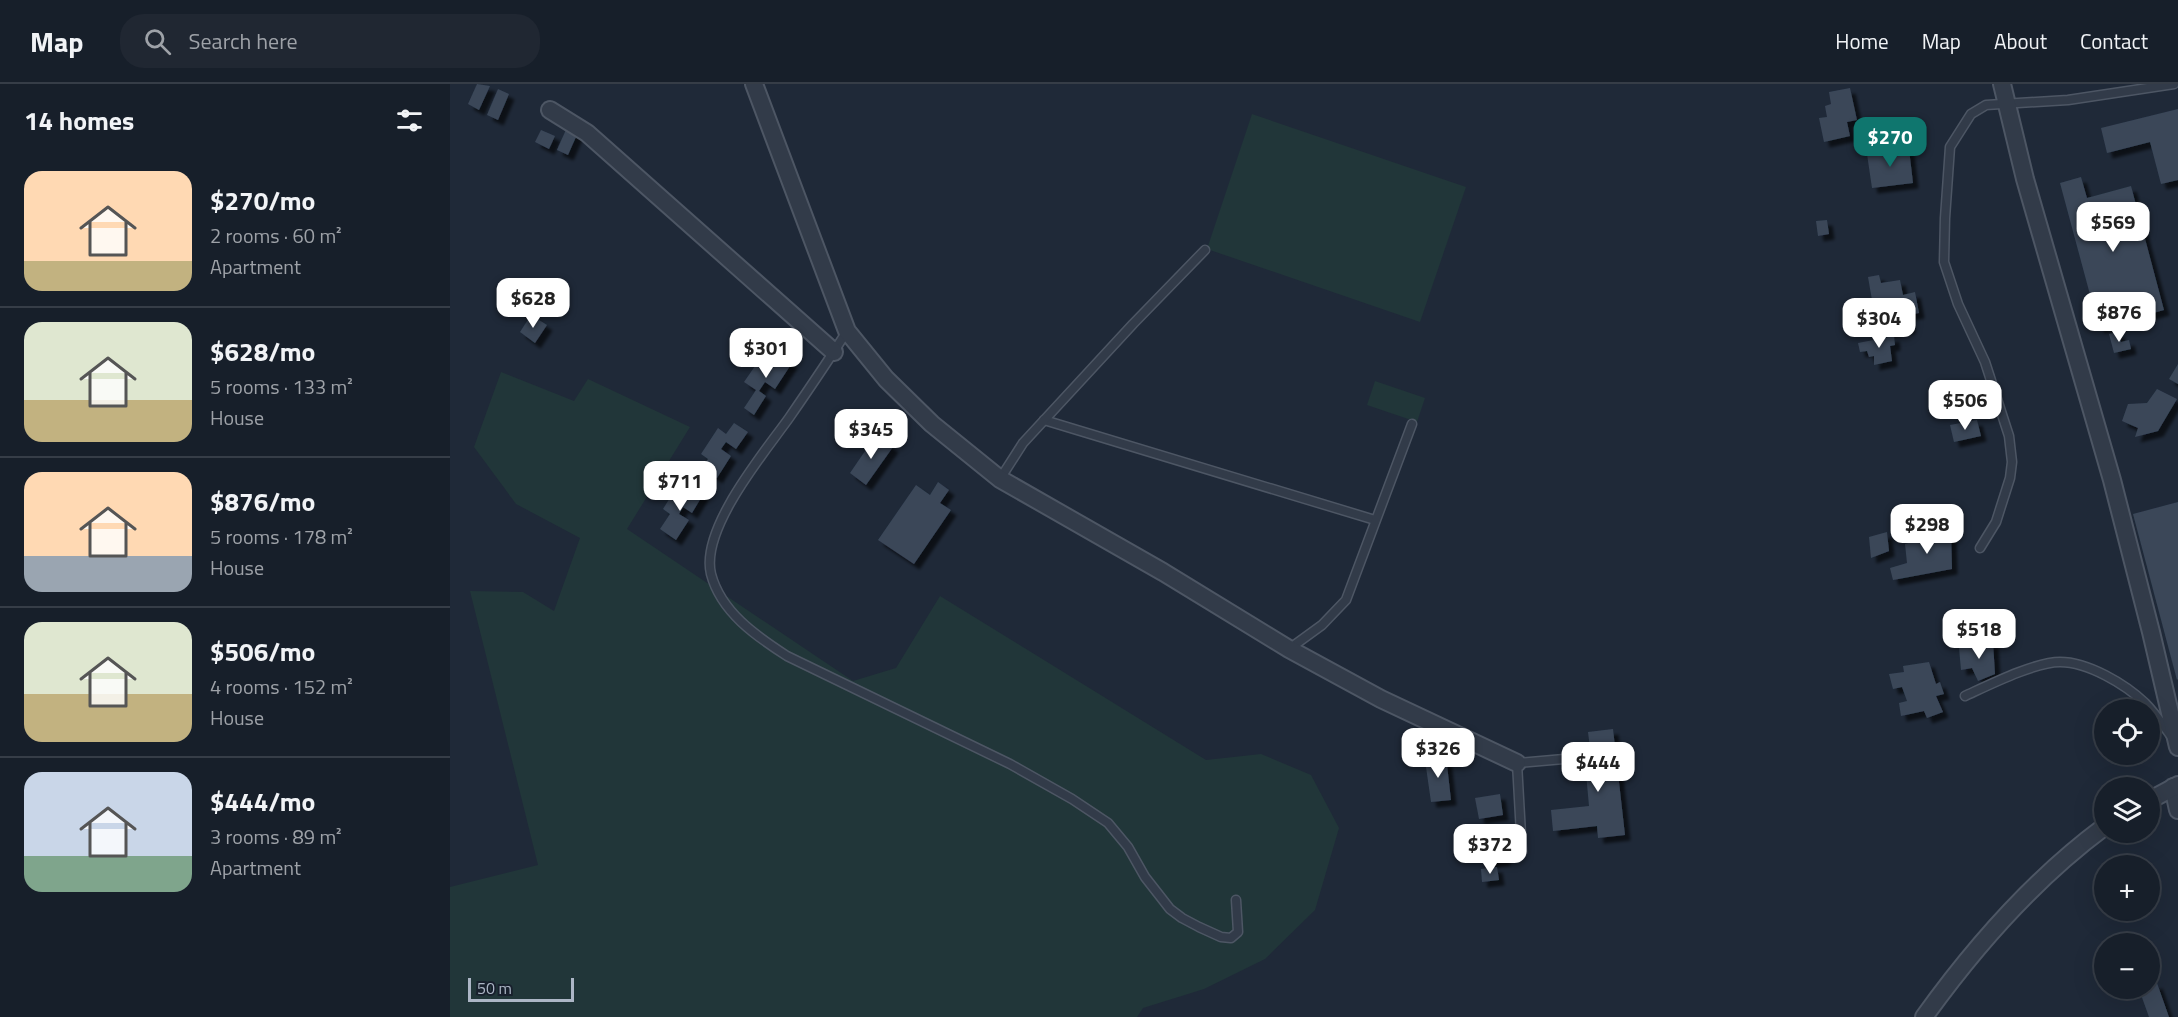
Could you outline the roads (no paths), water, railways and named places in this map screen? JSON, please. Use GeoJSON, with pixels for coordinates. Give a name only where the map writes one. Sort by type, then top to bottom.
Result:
{"type":"FeatureCollection","features":[{"type":"Feature","properties":{"kind":"street"},"geometry":{"type":"LineString","coordinates":[[754,84],[847,330],[886,379],[932,424],[1000,479],[1163,572],[1289,649],[1381,699],[1516,763]]}},
{"type":"Feature","properties":{"kind":"street"},"geometry":{"type":"LineString","coordinates":[[2002,84],[2025,179],[2112,480],[2178,746]]}},
{"type":"Feature","properties":{"kind":"street"},"geometry":{"type":"LineString","coordinates":[[550,110],[587,134],[834,352]]}},
{"type":"Feature","properties":{"kind":"street"},"geometry":{"type":"LineString","coordinates":[[2160,794],[2175,786],[2178,810]]}},
{"type":"Feature","properties":{"kind":"street"},"geometry":{"type":"LineString","coordinates":[[1924,1017],[1954,974],[1992,930],[2079,846],[2094,835]]}},
{"type":"Feature","properties":{"kind":"lane"},"geometry":{"type":"LineString","coordinates":[[1980,548],[1996,522],[2010,478],[2012,462],[2009,436],[1985,362],[1958,304],[1944,262],[1950,147],[1971,114],[1986,105],[2068,100],[2174,84]]}},
{"type":"Feature","properties":{"kind":"lane"},"geometry":{"type":"LineString","coordinates":[[1000,479],[1023,443],[1205,250]]}},
{"type":"Feature","properties":{"kind":"lane"},"geometry":{"type":"LineString","coordinates":[[847,330],[740,487],[717,532],[710,566],[720,595],[737,618],[756,636],[787,656],[1010,764],[1108,823],[1128,847],[1158,895],[1170,909],[1182,918],[1221,937],[1231,938],[1238,932],[1236,900]]}},
{"type":"Feature","properties":{"kind":"lane"},"geometry":{"type":"LineString","coordinates":[[1044,420],[1375,520]]}},
{"type":"Feature","properties":{"kind":"lane"},"geometry":{"type":"LineString","coordinates":[[1289,649],[1322,625],[1346,600],[1412,424]]}},
{"type":"Feature","properties":{"kind":"lane"},"geometry":{"type":"LineString","coordinates":[[1965,696],[2033,668],[2059,662],[2083,665],[2103,673],[2145,703],[2178,746]]}},
{"type":"Feature","properties":{"kind":"lane"},"geometry":{"type":"LineString","coordinates":[[1522,852],[1516,763],[1564,759]]}}]}
